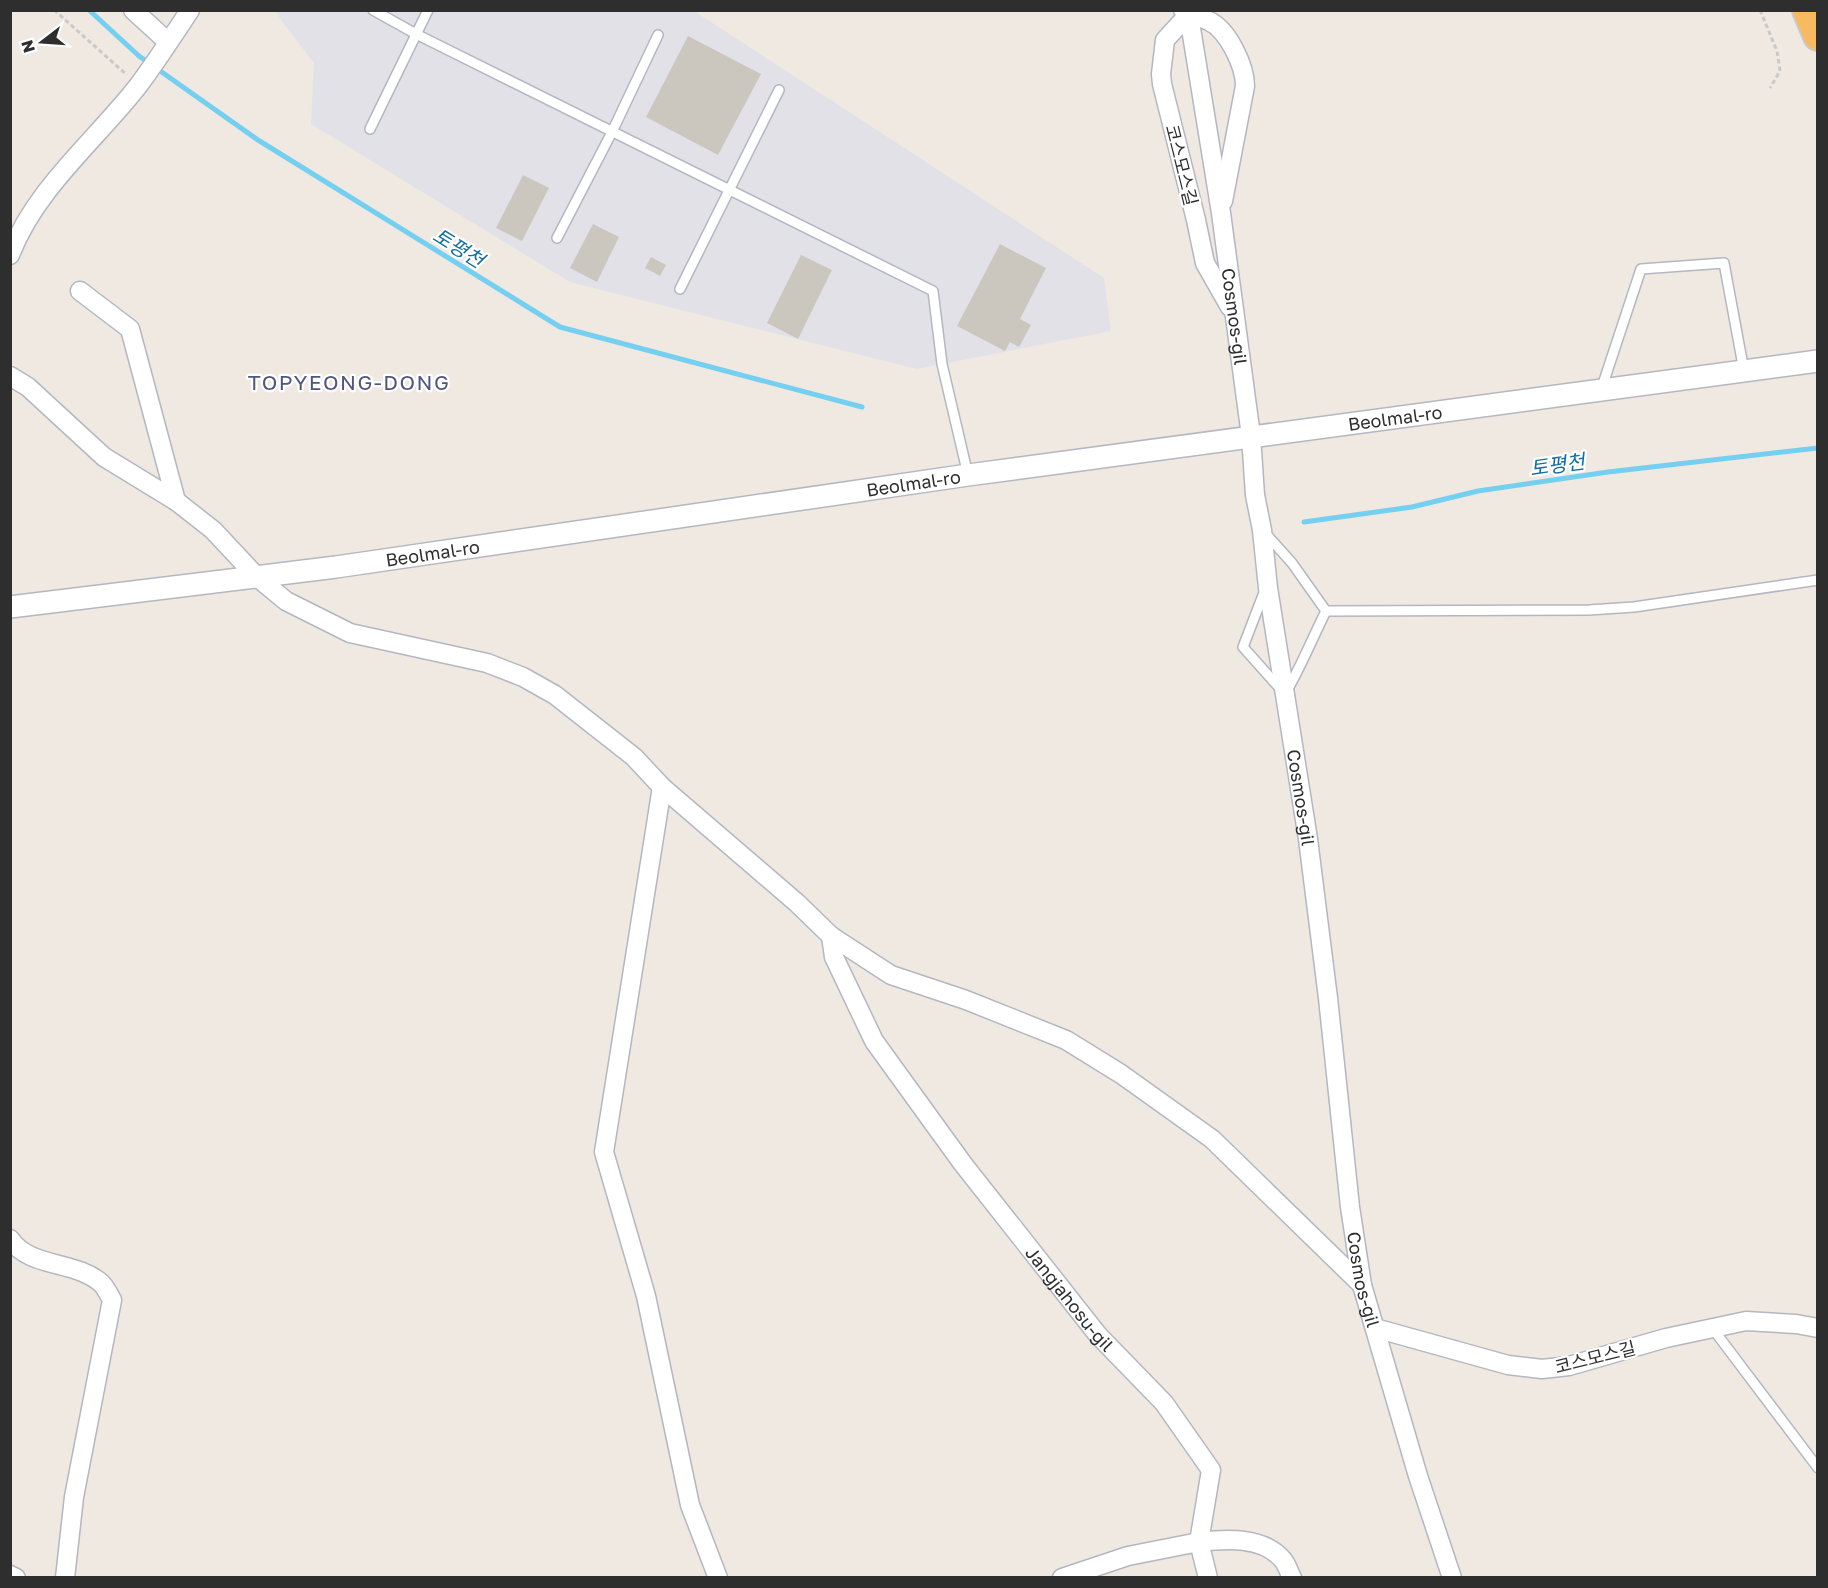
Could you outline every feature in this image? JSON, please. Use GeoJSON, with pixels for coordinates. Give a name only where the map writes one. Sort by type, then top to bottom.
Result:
{"type":"FeatureCollection","features":[{"type":"Feature","properties":{"kind":"highway"},"geometry":{"type":"LineString","coordinates":[[1807,10],[1818,36]]}},
{"type":"Feature","properties":{"kind":"street"},"geometry":{"type":"LineString","coordinates":[[133,10],[168,42]]}},
{"type":"Feature","properties":{"kind":"street"},"geometry":{"type":"LineString","coordinates":[[10,255],[18,235],[33,212],[148,71],[190,10]]}},
{"type":"Feature","properties":{"kind":"street","name":"Cosmos-gil"},"geometry":{"type":"LineString","coordinates":[[1186,12],[1221,213],[1251,436],[1255,495],[1308,839],[1328,998],[1350,1207],[1362,1285],[1418,1476],[1452,1578]]}},
{"type":"Feature","properties":{"kind":"street","name":"코스모스길"},"geometry":{"type":"LineString","coordinates":[[1221,213],[1245,86],[1245,74],[1223,33],[1215,24],[1186,12],[1165,40],[1162,84],[1205,263],[1235,316]]}},
{"type":"Feature","properties":{"kind":"street"},"geometry":{"type":"LineString","coordinates":[[80,291],[129,329],[176,501]]}},
{"type":"Feature","properties":{"kind":"street"},"geometry":{"type":"LineString","coordinates":[[1786,365],[1818,348]]}},
{"type":"Feature","properties":{"kind":"street","name":"Beolmal-ro"},"geometry":{"type":"LineString","coordinates":[[10,607],[348,565],[968,475],[1818,361]]}},
{"type":"Feature","properties":{"kind":"street"},"geometry":{"type":"LineString","coordinates":[[1786,365],[1818,373]]}},
{"type":"Feature","properties":{"kind":"street"},"geometry":{"type":"LineString","coordinates":[[10,376],[28,387],[104,457],[176,501],[213,530],[257,577],[286,601],[350,633],[487,663],[523,677],[555,695],[634,757],[662,787],[797,903],[831,936],[891,975],[966,1000],[1066,1040],[1121,1074],[1212,1139],[1362,1285]]}},
{"type":"Feature","properties":{"kind":"street"},"geometry":{"type":"LineString","coordinates":[[662,787],[604,1152],[646,1296],[690,1505],[718,1578]]}},
{"type":"Feature","properties":{"kind":"street","name":"Jangjahosu-gil"},"geometry":{"type":"LineString","coordinates":[[831,936],[834,957],[874,1041],[984,1191],[1098,1335],[1164,1403],[1211,1470],[1198,1542]]}},
{"type":"Feature","properties":{"kind":"street"},"geometry":{"type":"LineString","coordinates":[[10,1239],[35,1257],[85,1272],[103,1285],[112,1300],[74,1497],[65,1578]]}},
{"type":"Feature","properties":{"kind":"street","name":"코스모스길"},"geometry":{"type":"LineString","coordinates":[[1375,1328],[1508,1365],[1542,1370],[1569,1366],[1666,1338],[1746,1321],[1796,1324],[1818,1328]]}},
{"type":"Feature","properties":{"kind":"street"},"geometry":{"type":"LineString","coordinates":[[1062,1578],[1128,1556],[1198,1542],[1228,1539],[1243,1540],[1272,1550],[1285,1562],[1292,1578]]}},
{"type":"Feature","properties":{"kind":"street"},"geometry":{"type":"LineString","coordinates":[[1198,1542],[1208,1578]]}},
{"type":"Feature","properties":{"kind":"street"},"geometry":{"type":"LineString","coordinates":[[10,1575],[16,1578]]}},
{"type":"Feature","properties":{"kind":"lane"},"geometry":{"type":"LineString","coordinates":[[373,10],[612,132],[933,291],[942,364],[968,475]]}},
{"type":"Feature","properties":{"kind":"lane"},"geometry":{"type":"LineString","coordinates":[[370,129],[428,10]]}},
{"type":"Feature","properties":{"kind":"lane"},"geometry":{"type":"LineString","coordinates":[[557,238],[612,132],[658,35]]}},
{"type":"Feature","properties":{"kind":"lane"},"geometry":{"type":"LineString","coordinates":[[680,289],[778,90]]}},
{"type":"Feature","properties":{"kind":"lane"},"geometry":{"type":"LineString","coordinates":[[1601,390],[1641,269],[1724,263],[1744,371]]}},
{"type":"Feature","properties":{"kind":"lane"},"geometry":{"type":"LineString","coordinates":[[1262,530],[1292,563],[1326,611]]}},
{"type":"Feature","properties":{"kind":"lane"},"geometry":{"type":"LineString","coordinates":[[1326,611],[1589,610],[1634,607],[1818,580]]}},
{"type":"Feature","properties":{"kind":"lane"},"geometry":{"type":"LineString","coordinates":[[1268,582],[1244,646],[1286,694],[1302,666],[1326,611]]}},
{"type":"Feature","properties":{"kind":"lane"},"geometry":{"type":"LineString","coordinates":[[1713,1329],[1818,1468]]}},
{"type":"Feature","properties":{"kind":"path"},"geometry":{"type":"LineString","coordinates":[[54,10],[148,71]]}},
{"type":"Feature","properties":{"kind":"path"},"geometry":{"type":"LineString","coordinates":[[1760,10],[1777,51],[1780,71],[1770,88]]}},
{"type":"Feature","properties":{"kind":"shaded area"},"geometry":{"type":"Polygon","coordinates":[[[276,11],[694,11],[1104,278],[1111,331],[917,369],[570,282],[311,124],[314,63],[276,11]]]}},
{"type":"Feature","properties":{"kind":"building"},"geometry":{"type":"Polygon","coordinates":[[[688,36],[761,74],[718,155],[646,117],[688,36]]]}},
{"type":"Feature","properties":{"kind":"building"},"geometry":{"type":"Polygon","coordinates":[[[523,175],[549,188],[522,241],[496,228],[523,175]]]}},
{"type":"Feature","properties":{"kind":"building"},"geometry":{"type":"Polygon","coordinates":[[[593,224],[619,237],[597,282],[570,268],[593,224]]]}},
{"type":"Feature","properties":{"kind":"building"},"geometry":{"type":"Polygon","coordinates":[[[1000,244],[1046,268],[1020,319],[1031,325],[1019,347],[1010,342],[1005,351],[957,326],[1000,244]]]}},
{"type":"Feature","properties":{"kind":"building"},"geometry":{"type":"Polygon","coordinates":[[[801,255],[832,270],[798,339],[767,323],[801,255]]]}},
{"type":"Feature","properties":{"kind":"building"},"geometry":{"type":"Polygon","coordinates":[[[651,257],[666,265],[660,276],[645,268],[651,257]]]}},
{"type":"Feature","properties":{"kind":"waterway","name":"토평천"},"geometry":{"type":"LineString","coordinates":[[89,10],[139,56],[258,140],[560,327],[862,407]]}},
{"type":"Feature","properties":{"kind":"waterway","name":"토평천"},"geometry":{"type":"LineString","coordinates":[[1304,522],[1412,507],[1478,491],[1608,472],[1818,448]]}},
{"type":"Feature","properties":{"kind":"district","name":"TOPYEONG-DONG"},"geometry":{"type":"Point","coordinates":[349,382]}}]}
